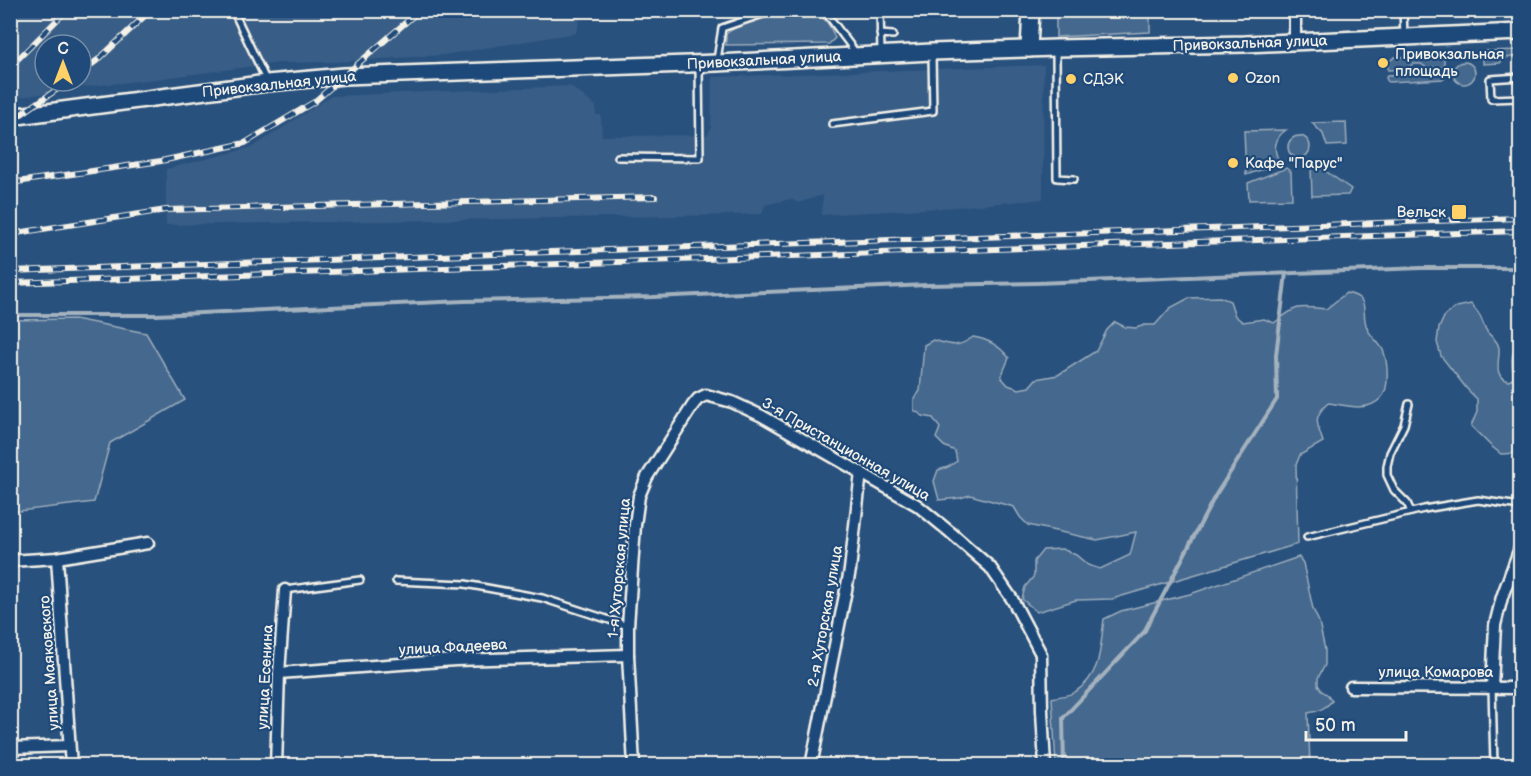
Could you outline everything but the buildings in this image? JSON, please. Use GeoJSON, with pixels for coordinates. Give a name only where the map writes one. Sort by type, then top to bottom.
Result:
{"type":"FeatureCollection","features":[{"type":"Feature","properties":{"kind":"street"},"geometry":{"type":"LineString","coordinates":[[1029,49],[1031,10]]}},
{"type":"Feature","properties":{"kind":"street"},"geometry":{"type":"LineString","coordinates":[[1295,10],[1295,42]]}},
{"type":"Feature","properties":{"kind":"street","name":"Привокзальная улица"},"geometry":{"type":"LineString","coordinates":[[10,117],[267,83],[344,76],[717,63],[881,53],[1245,44],[1521,32]]}},
{"type":"Feature","properties":{"kind":"street","name":"3-я Пристанционная улица"},"geometry":{"type":"LineString","coordinates":[[706,395],[732,402],[762,416],[917,505],[990,567],[1012,598],[1041,654],[1045,765]]}},
{"type":"Feature","properties":{"kind":"street","name":"1-я Хуторская улица"},"geometry":{"type":"LineString","coordinates":[[634,765],[628,626],[639,496],[647,477],[693,405],[706,395]]}},
{"type":"Feature","properties":{"kind":"street","name":"2-я Хуторская улица"},"geometry":{"type":"LineString","coordinates":[[812,765],[850,570],[861,472]]}},
{"type":"Feature","properties":{"kind":"street"},"geometry":{"type":"LineString","coordinates":[[10,561],[57,558],[148,543]]}},
{"type":"Feature","properties":{"kind":"street"},"geometry":{"type":"LineString","coordinates":[[1492,687],[1495,625],[1502,597],[1521,548]]}},
{"type":"Feature","properties":{"kind":"street","name":"улица Маяковского"},"geometry":{"type":"LineString","coordinates":[[57,558],[71,765]]}},
{"type":"Feature","properties":{"kind":"street","name":"улица Есенина"},"geometry":{"type":"LineString","coordinates":[[276,765],[285,590]]}},
{"type":"Feature","properties":{"kind":"street","name":"улица Фадеева"},"geometry":{"type":"LineString","coordinates":[[279,673],[455,660],[628,655]]}},
{"type":"Feature","properties":{"kind":"street","name":"улица Комарова"},"geometry":{"type":"LineString","coordinates":[[1351,687],[1521,688]]}},
{"type":"Feature","properties":{"kind":"street"},"geometry":{"type":"LineString","coordinates":[[10,748],[69,746]]}},
{"type":"Feature","properties":{"kind":"lane"},"geometry":{"type":"LineString","coordinates":[[233,10],[267,83]]}},
{"type":"Feature","properties":{"kind":"lane"},"geometry":{"type":"LineString","coordinates":[[717,63],[722,28],[770,11],[781,10]]}},
{"type":"Feature","properties":{"kind":"lane"},"geometry":{"type":"LineString","coordinates":[[824,10],[856,55]]}},
{"type":"Feature","properties":{"kind":"lane"},"geometry":{"type":"LineString","coordinates":[[880,10],[881,53]]}},
{"type":"Feature","properties":{"kind":"lane"},"geometry":{"type":"LineString","coordinates":[[1402,10],[1404,37]]}},
{"type":"Feature","properties":{"kind":"lane"},"geometry":{"type":"LineString","coordinates":[[880,34],[893,35]]}},
{"type":"Feature","properties":{"kind":"lane"},"geometry":{"type":"LineString","coordinates":[[1056,48],[1057,178],[1074,178]]}},
{"type":"Feature","properties":{"kind":"lane"},"geometry":{"type":"LineString","coordinates":[[832,124],[933,111],[932,52]]}},
{"type":"Feature","properties":{"kind":"lane"},"geometry":{"type":"LineString","coordinates":[[618,157],[700,158],[699,63]]}},
{"type":"Feature","properties":{"kind":"lane"},"geometry":{"type":"LineString","coordinates":[[1521,77],[1490,79],[1491,99],[1521,98]]}},
{"type":"Feature","properties":{"kind":"lane"},"geometry":{"type":"LineString","coordinates":[[1409,404],[1404,425],[1390,453],[1387,475],[1394,490],[1407,503],[1411,512]]}},
{"type":"Feature","properties":{"kind":"lane"},"geometry":{"type":"LineString","coordinates":[[1307,537],[1411,512],[1478,500],[1521,506]]}},
{"type":"Feature","properties":{"kind":"lane"},"geometry":{"type":"LineString","coordinates":[[285,590],[360,580]]}},
{"type":"Feature","properties":{"kind":"lane"},"geometry":{"type":"LineString","coordinates":[[396,581],[465,584],[542,598],[628,626]]}},
{"type":"Feature","properties":{"kind":"lane"},"geometry":{"type":"LineString","coordinates":[[1492,687],[1494,765]]}},
{"type":"Feature","properties":{"kind":"shaded area"},"geometry":{"type":"Polygon","coordinates":[[[11,11],[583,11],[576,33],[444,55],[337,62],[279,63],[93,86],[93,33],[33,33],[33,93],[46,93],[11,99],[11,11]]]}},
{"type":"Feature","properties":{"kind":"shaded area"},"geometry":{"type":"Polygon","coordinates":[[[809,11],[819,15],[828,24],[835,38],[829,44],[726,45],[726,34],[734,28],[765,18],[809,11]]]}},
{"type":"Feature","properties":{"kind":"shaded area"},"geometry":{"type":"Polygon","coordinates":[[[1056,11],[1150,11],[1150,32],[1056,37],[1056,11]]]}},
{"type":"Feature","properties":{"kind":"shaded area"},"geometry":{"type":"Polygon","coordinates":[[[1520,50],[1520,61],[1510,57],[1500,63],[1483,64],[1483,51],[1520,50]]]}},
{"type":"Feature","properties":{"kind":"shaded area"},"geometry":{"type":"Polygon","coordinates":[[[1444,56],[1444,67],[1427,68],[1421,64],[1413,64],[1406,69],[1388,70],[1388,62],[1395,57],[1444,56]]]}},
{"type":"Feature","properties":{"kind":"shaded area"},"geometry":{"type":"Polygon","coordinates":[[[1464,62],[1472,65],[1475,73],[1472,81],[1464,84],[1456,81],[1453,73],[1456,65],[1464,62]]]}},
{"type":"Feature","properties":{"kind":"shaded area"},"geometry":{"type":"Polygon","coordinates":[[[1044,65],[1043,199],[821,215],[823,195],[798,203],[791,199],[765,205],[762,214],[166,225],[166,169],[253,147],[331,96],[570,86],[596,106],[596,115],[601,115],[602,136],[707,135],[711,128],[712,77],[1044,65]]]}},
{"type":"Feature","properties":{"kind":"shaded area"},"geometry":{"type":"Polygon","coordinates":[[[1444,72],[1444,79],[1388,82],[1386,78],[1387,75],[1444,72]]]}},
{"type":"Feature","properties":{"kind":"shaded area"},"geometry":{"type":"Polygon","coordinates":[[[1346,122],[1347,145],[1327,146],[1323,134],[1312,123],[1346,122]]]}},
{"type":"Feature","properties":{"kind":"shaded area"},"geometry":{"type":"Polygon","coordinates":[[[1286,130],[1279,137],[1275,150],[1281,163],[1246,175],[1244,131],[1286,130]]]}},
{"type":"Feature","properties":{"kind":"shaded area"},"geometry":{"type":"Polygon","coordinates":[[[1299,136],[1307,139],[1310,147],[1307,155],[1299,158],[1291,155],[1288,147],[1291,139],[1299,136]]]}},
{"type":"Feature","properties":{"kind":"shaded area"},"geometry":{"type":"Polygon","coordinates":[[[1317,165],[1351,189],[1348,195],[1312,196],[1311,168],[1317,165]]]}},
{"type":"Feature","properties":{"kind":"shaded area"},"geometry":{"type":"Polygon","coordinates":[[[1286,168],[1291,172],[1292,199],[1249,200],[1248,183],[1286,168]]]}},
{"type":"Feature","properties":{"kind":"shaded area"},"geometry":{"type":"Polygon","coordinates":[[[1346,293],[1354,295],[1362,302],[1367,328],[1383,350],[1387,368],[1386,388],[1384,394],[1375,403],[1356,407],[1328,403],[1320,413],[1317,421],[1323,442],[1300,455],[1296,465],[1298,544],[1112,599],[1076,600],[1037,612],[1022,599],[1025,587],[1034,576],[1034,561],[1043,550],[1062,549],[1076,555],[1088,565],[1100,569],[1130,555],[1136,532],[1097,540],[1028,525],[1014,507],[970,495],[939,500],[934,481],[938,470],[957,461],[955,451],[944,446],[936,438],[940,428],[933,418],[923,416],[914,410],[914,399],[920,391],[924,345],[933,340],[958,345],[973,337],[993,344],[1009,358],[1001,377],[1008,385],[1019,389],[1029,387],[1036,379],[1058,375],[1096,351],[1107,330],[1115,322],[1125,327],[1136,328],[1155,325],[1170,308],[1189,298],[1220,297],[1230,301],[1235,316],[1243,322],[1264,319],[1274,323],[1298,308],[1326,309],[1346,293]]]}},
{"type":"Feature","properties":{"kind":"shaded area"},"geometry":{"type":"Polygon","coordinates":[[[1471,304],[1487,331],[1498,343],[1500,376],[1509,381],[1513,378],[1513,352],[1520,344],[1520,453],[1501,454],[1471,426],[1477,412],[1477,399],[1441,356],[1437,342],[1439,328],[1445,315],[1457,307],[1471,304]]]}},
{"type":"Feature","properties":{"kind":"shaded area"},"geometry":{"type":"Polygon","coordinates":[[[74,319],[146,333],[185,400],[110,443],[94,502],[11,512],[11,320],[74,319]]]}},
{"type":"Feature","properties":{"kind":"shaded area"},"geometry":{"type":"Polygon","coordinates":[[[1299,557],[1303,563],[1325,650],[1325,665],[1318,678],[1318,685],[1332,701],[1321,710],[1308,713],[1310,765],[1056,765],[1052,698],[1073,693],[1090,677],[1098,660],[1104,619],[1121,611],[1190,594],[1299,557]]]}},
{"type":"Feature","properties":{"kind":"waterway"},"geometry":{"type":"LineString","coordinates":[[10,315],[156,315],[464,301],[653,297],[927,285],[1421,268],[1520,268]]}},
{"type":"Feature","properties":{"kind":"waterway"},"geometry":{"type":"LineString","coordinates":[[1064,766],[1063,718],[1144,632],[1215,496],[1277,399],[1276,355],[1286,273]]}},
{"type":"Feature","properties":{"kind":"railway"},"geometry":{"type":"LineString","coordinates":[[10,67],[67,10]]}},
{"type":"Feature","properties":{"kind":"railway"},"geometry":{"type":"LineString","coordinates":[[93,63],[151,10]]}},
{"type":"Feature","properties":{"kind":"railway"},"geometry":{"type":"LineString","coordinates":[[10,183],[161,161],[245,143],[314,102],[420,10]]}},
{"type":"Feature","properties":{"kind":"railway"},"geometry":{"type":"LineString","coordinates":[[10,122],[52,93]]}},
{"type":"Feature","properties":{"kind":"railway"},"geometry":{"type":"LineString","coordinates":[[10,234],[166,210],[655,197]]}},
{"type":"Feature","properties":{"kind":"railway"},"geometry":{"type":"LineString","coordinates":[[10,271],[1520,218]]}},
{"type":"Feature","properties":{"kind":"railway"},"geometry":{"type":"LineString","coordinates":[[10,283],[1520,231]]}},
{"type":"Feature","properties":{"kind":"place","name":"Привокзальная площадь"},"geometry":{"type":"Point","coordinates":[1383,63]}},
{"type":"Feature","properties":{"kind":"place","name":"Ozon"},"geometry":{"type":"Point","coordinates":[1233,78]}},
{"type":"Feature","properties":{"kind":"place","name":"СДЭК"},"geometry":{"type":"Point","coordinates":[1071,79]}},
{"type":"Feature","properties":{"kind":"place","name":"Кафе \"Парус\""},"geometry":{"type":"Point","coordinates":[1233,163]}},
{"type":"Feature","properties":{"kind":"place","name":"Вельск"},"geometry":{"type":"Point","coordinates":[1459,212]}}]}
